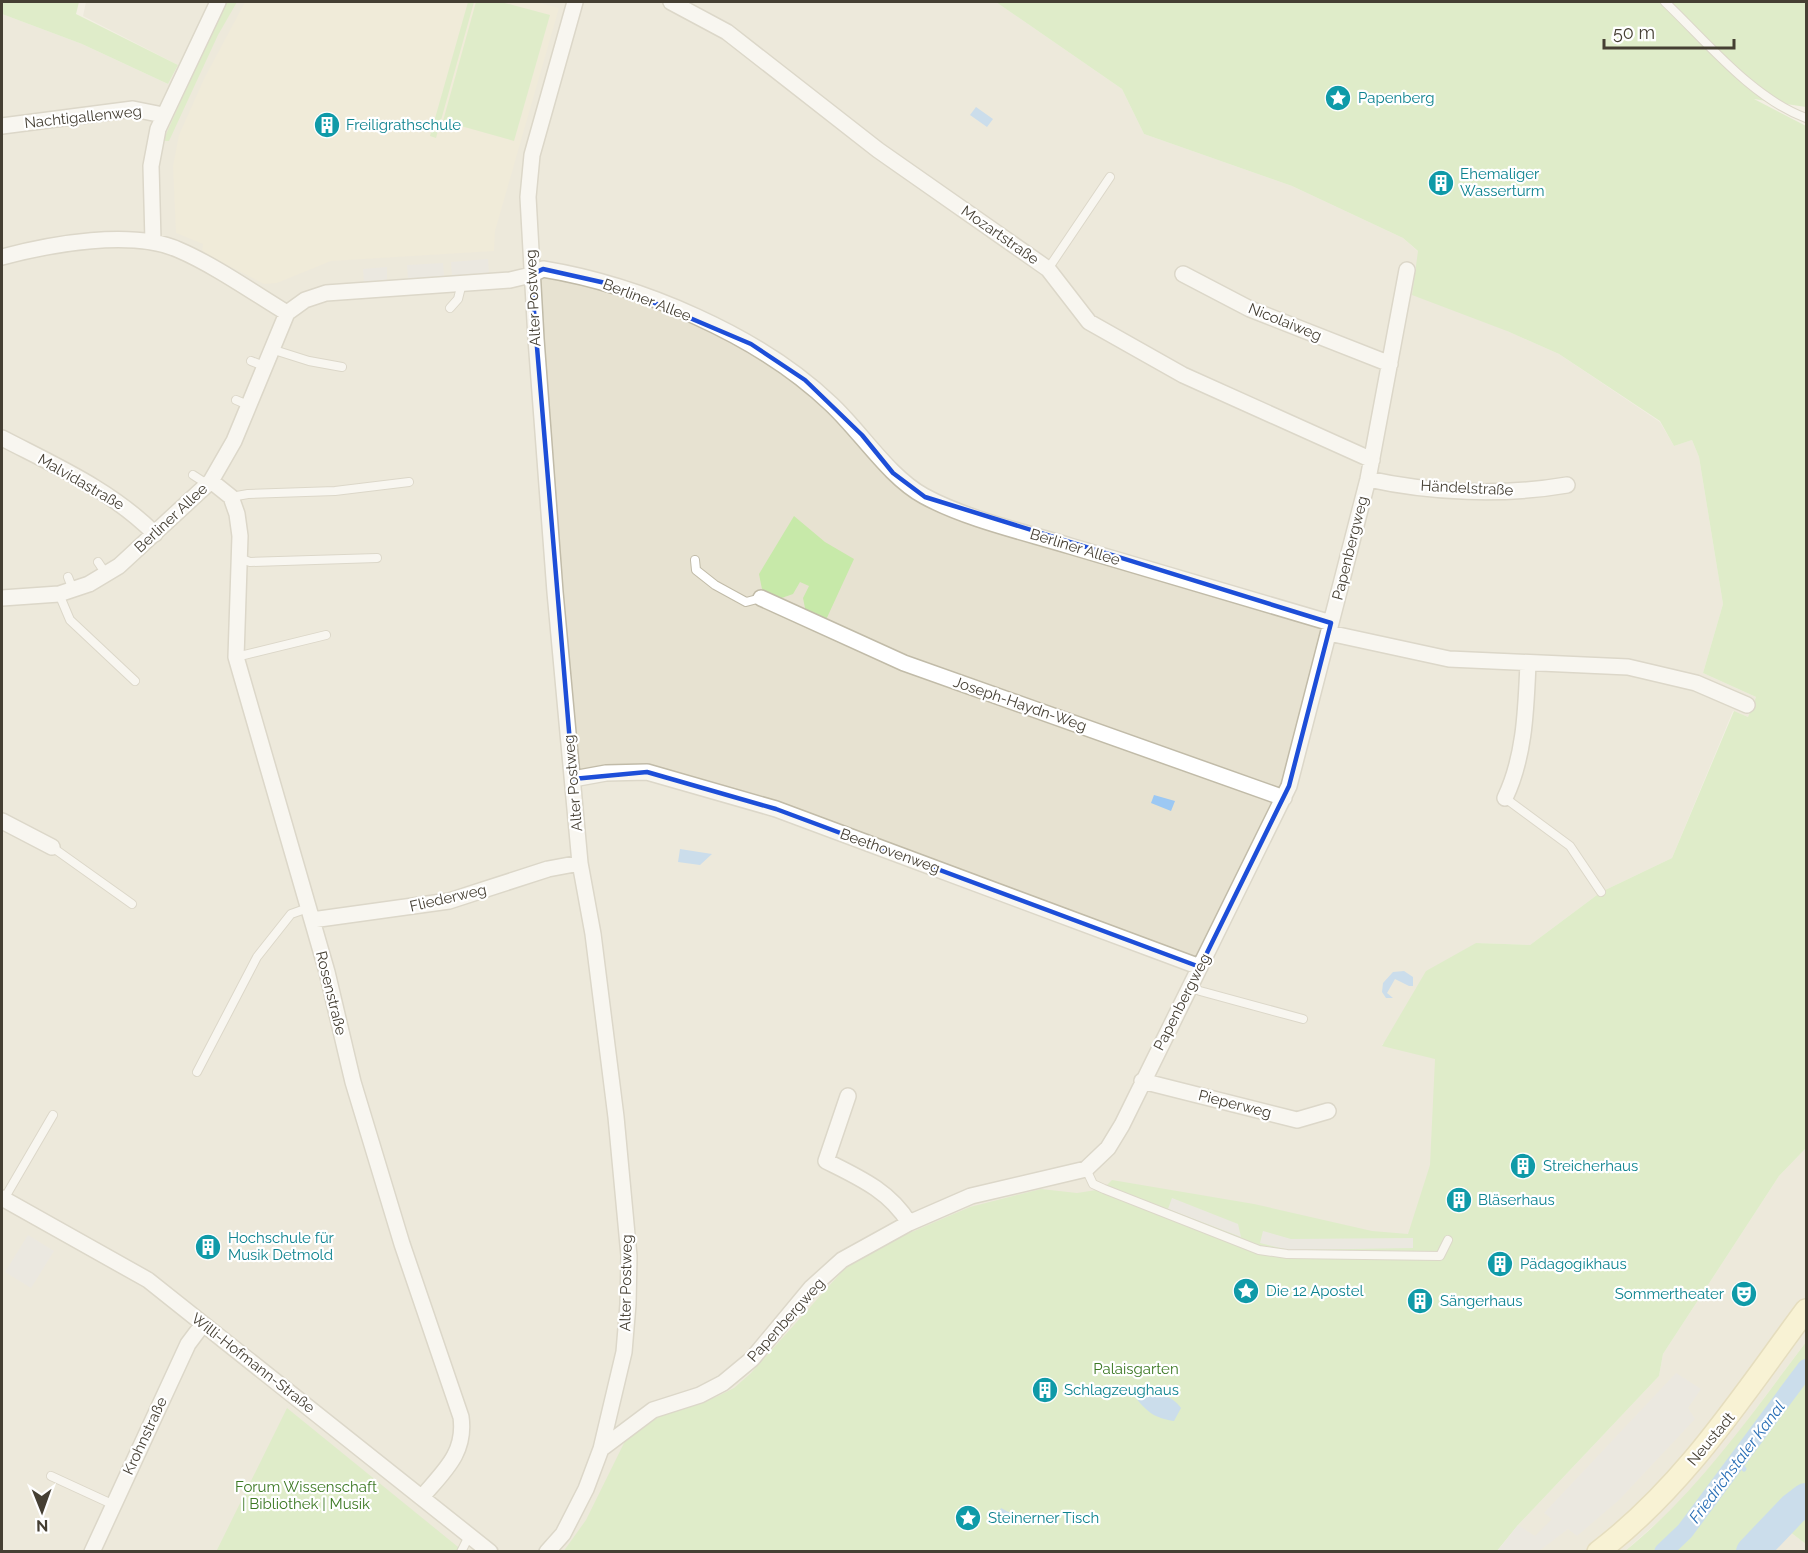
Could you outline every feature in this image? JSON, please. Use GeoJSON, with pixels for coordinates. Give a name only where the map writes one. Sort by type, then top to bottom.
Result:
{"type":"FeatureCollection","features":[{"type":"Feature","properties":{"kind":"main road","name":"Neustadt"},"geometry":{"type":"LineString","coordinates":[[1598,1551],[1624,1532],[1665,1493],[1729,1417],[1806,1310]]}},
{"type":"Feature","properties":{"kind":"street","name":"Nachtigallenweg"},"geometry":{"type":"LineString","coordinates":[[153,241],[151,166],[163,115],[218,2]]}},
{"type":"Feature","properties":{"kind":"street","name":"Alter Postweg"},"geometry":{"type":"LineString","coordinates":[[547,1551],[563,1534],[586,1489],[602,1449],[624,1352],[629,1256],[616,1117],[593,934],[580,862],[531,276],[528,181],[532,155],[575,2]]}},
{"type":"Feature","properties":{"kind":"street","name":"Mozartstraße"},"geometry":{"type":"LineString","coordinates":[[671,2],[727,32],[878,150],[1048,268],[1089,322],[1183,375],[1372,460]]}},
{"type":"Feature","properties":{"kind":"street","name":"Nachtigallenweg"},"geometry":{"type":"LineString","coordinates":[[2,126],[133,109],[144,109],[163,115]]}},
{"type":"Feature","properties":{"kind":"street"},"geometry":{"type":"LineString","coordinates":[[2,257],[87,242],[153,241],[180,250],[287,314]]}},
{"type":"Feature","properties":{"kind":"street","name":"Berliner Allee"},"geometry":{"type":"LineString","coordinates":[[2,598],[67,587],[102,568],[119,566],[209,482],[234,441],[242,403],[257,364],[271,349],[287,314],[305,300],[326,293],[510,280],[531,276],[543,270],[610,284],[650,298],[751,344],[805,380],[862,435],[893,473],[925,497],[953,509],[1330,628],[1449,659],[1628,668],[1696,683],[1747,705]]}},
{"type":"Feature","properties":{"kind":"street","name":"Papenbergweg"},"geometry":{"type":"LineString","coordinates":[[602,1449],[653,1410],[700,1395],[723,1383],[752,1359],[811,1288],[842,1260],[909,1222],[971,1196],[1086,1169],[1108,1148],[1284,798],[1301,746],[1368,479],[1407,270]]}},
{"type":"Feature","properties":{"kind":"street","name":"Nicolaiweg"},"geometry":{"type":"LineString","coordinates":[[1184,274],[1250,309],[1390,364]]}},
{"type":"Feature","properties":{"kind":"street","name":"Malvidastraße"},"geometry":{"type":"LineString","coordinates":[[2,438],[73,474],[120,502],[155,534]]}},
{"type":"Feature","properties":{"kind":"street","name":"Händelstraße"},"geometry":{"type":"LineString","coordinates":[[1368,479],[1439,488],[1512,492],[1567,485]]}},
{"type":"Feature","properties":{"kind":"street"},"geometry":{"type":"LineString","coordinates":[[209,482],[231,497]]}},
{"type":"Feature","properties":{"kind":"street","name":"Rosenstraße"},"geometry":{"type":"LineString","coordinates":[[231,497],[237,514],[239,558],[236,657],[310,914],[354,1082],[399,1234],[461,1417],[462,1443],[454,1457],[422,1497]]}},
{"type":"Feature","properties":{"kind":"street","name":"Joseph-Haydn-Weg"},"geometry":{"type":"LineString","coordinates":[[761,598],[904,663],[1284,798]]}},
{"type":"Feature","properties":{"kind":"street"},"geometry":{"type":"LineString","coordinates":[[1505,798],[1514,780],[1522,738],[1528,663]]}},
{"type":"Feature","properties":{"kind":"street","name":"Beethovenweg"},"geometry":{"type":"LineString","coordinates":[[573,779],[606,772],[647,772],[776,809],[1200,967]]}},
{"type":"Feature","properties":{"kind":"street"},"geometry":{"type":"LineString","coordinates":[[2,821],[52,847]]}},
{"type":"Feature","properties":{"kind":"street","name":"Fliederweg"},"geometry":{"type":"LineString","coordinates":[[310,914],[449,901],[580,862]]}},
{"type":"Feature","properties":{"kind":"street","name":"Pieperweg"},"geometry":{"type":"LineString","coordinates":[[1142,1081],[1297,1120],[1328,1111]]}},
{"type":"Feature","properties":{"kind":"street"},"geometry":{"type":"LineString","coordinates":[[848,1096],[826,1161],[873,1184],[900,1209],[909,1222]]}},
{"type":"Feature","properties":{"kind":"street","name":"Willi-Hofmann-Straße"},"geometry":{"type":"LineString","coordinates":[[3,1198],[148,1280],[490,1551]]}},
{"type":"Feature","properties":{"kind":"street","name":"Krohnstraße"},"geometry":{"type":"LineString","coordinates":[[92,1551],[188,1344],[203,1324]]}},
{"type":"Feature","properties":{"kind":"lane"},"geometry":{"type":"LineString","coordinates":[[1665,2],[1762,95],[1788,111],[1806,118]]}},
{"type":"Feature","properties":{"kind":"lane"},"geometry":{"type":"LineString","coordinates":[[1048,268],[1110,177]]}},
{"type":"Feature","properties":{"kind":"lane"},"geometry":{"type":"LineString","coordinates":[[450,308],[458,299],[462,283]]}},
{"type":"Feature","properties":{"kind":"lane"},"geometry":{"type":"LineString","coordinates":[[271,349],[309,361],[342,367]]}},
{"type":"Feature","properties":{"kind":"lane"},"geometry":{"type":"LineString","coordinates":[[194,475],[209,482]]}},
{"type":"Feature","properties":{"kind":"lane","name":"Berliner Allee"},"geometry":{"type":"LineString","coordinates":[[231,497],[248,494],[335,491],[409,482]]}},
{"type":"Feature","properties":{"kind":"lane"},"geometry":{"type":"LineString","coordinates":[[239,558],[250,562],[377,558]]}},
{"type":"Feature","properties":{"kind":"lane"},"geometry":{"type":"LineString","coordinates":[[695,560],[696,570],[715,585],[746,602],[761,598]]}},
{"type":"Feature","properties":{"kind":"lane"},"geometry":{"type":"LineString","coordinates":[[67,587],[70,620],[135,681]]}},
{"type":"Feature","properties":{"kind":"lane"},"geometry":{"type":"LineString","coordinates":[[236,657],[326,635]]}},
{"type":"Feature","properties":{"kind":"lane"},"geometry":{"type":"LineString","coordinates":[[1505,798],[1570,846],[1601,891]]}},
{"type":"Feature","properties":{"kind":"lane"},"geometry":{"type":"LineString","coordinates":[[52,847],[132,904]]}},
{"type":"Feature","properties":{"kind":"lane"},"geometry":{"type":"LineString","coordinates":[[197,1072],[257,957],[291,914],[310,914]]}},
{"type":"Feature","properties":{"kind":"lane"},"geometry":{"type":"LineString","coordinates":[[1190,986],[1303,1018]]}},
{"type":"Feature","properties":{"kind":"lane"},"geometry":{"type":"LineString","coordinates":[[3,1198],[53,1114]]}},
{"type":"Feature","properties":{"kind":"lane"},"geometry":{"type":"LineString","coordinates":[[1086,1169],[1093,1184],[1258,1250],[1287,1254],[1440,1256],[1448,1240]]}},
{"type":"Feature","properties":{"kind":"lane"},"geometry":{"type":"LineString","coordinates":[[51,1476],[114,1505]]}},
{"type":"Feature","properties":{"kind":"lane"},"geometry":{"type":"LineString","coordinates":[[461,1551],[469,1536]]}},
{"type":"Feature","properties":{"kind":"highlighted area"},"geometry":{"type":"Polygon","coordinates":[[[543,269],[610,284],[751,344],[805,380],[862,435],[893,473],[925,497],[1331,623],[1289,786],[1200,967],[776,809],[647,772],[573,779],[531,275],[543,269]]]}},
{"type":"Feature","properties":{"kind":"shaded area"},"geometry":{"type":"Polygon","coordinates":[[[86,2],[996,2],[1122,89],[1144,134],[1292,186],[1403,238],[1507,331],[1559,354],[1660,422],[1674,446],[1692,440],[1699,457],[1723,604],[1703,673],[1756,697],[1748,717],[1733,711],[1672,858],[1601,892],[1530,945],[1476,943],[1382,1045],[1435,1058],[1468,1551],[2,1551],[2,14],[82,44],[168,84],[178,65],[83,16],[86,2]]]}},
{"type":"Feature","properties":{"kind":"shaded area"},"geometry":{"type":"Polygon","coordinates":[[[245,2],[536,2],[559,8],[495,231],[494,251],[331,261],[277,283],[264,284],[202,252],[203,244],[176,233],[173,166],[179,135],[204,79],[245,2]]]}},
{"type":"Feature","properties":{"kind":"shaded area"},"geometry":{"type":"Polygon","coordinates":[[[488,259],[489,273],[452,276],[451,262],[488,259]]]}},
{"type":"Feature","properties":{"kind":"shaded area"},"geometry":{"type":"Polygon","coordinates":[[[443,263],[444,276],[408,279],[407,265],[443,263]]]}},
{"type":"Feature","properties":{"kind":"shaded area"},"geometry":{"type":"Polygon","coordinates":[[[387,267],[387,280],[364,282],[363,269],[387,267]]]}},
{"type":"Feature","properties":{"kind":"shaded area"},"geometry":{"type":"Polygon","coordinates":[[[1806,1148],[1806,1342],[1713,1466],[1678,1504],[1625,1551],[1497,1552],[1518,1525],[1659,1376],[1663,1354],[1779,1176],[1806,1148]]]}},
{"type":"Feature","properties":{"kind":"shaded area"},"geometry":{"type":"Polygon","coordinates":[[[1172,1198],[1238,1224],[1241,1237],[1168,1209],[1172,1198]]]}},
{"type":"Feature","properties":{"kind":"shaded area"},"geometry":{"type":"Polygon","coordinates":[[[1263,1231],[1291,1239],[1413,1238],[1413,1248],[1289,1250],[1260,1243],[1263,1231]]]}},
{"type":"Feature","properties":{"kind":"shaded area"},"geometry":{"type":"Polygon","coordinates":[[[28,1235],[54,1251],[31,1288],[5,1272],[28,1235]]]}},
{"type":"Feature","properties":{"kind":"shaded area"},"geometry":{"type":"Polygon","coordinates":[[[1676,1373],[1701,1389],[1688,1408],[1695,1419],[1619,1500],[1577,1536],[1568,1529],[1539,1551],[1497,1551],[1518,1525],[1535,1536],[1552,1519],[1544,1513],[1676,1373]]]}},
{"type":"Feature","properties":{"kind":"shaded area"},"geometry":{"type":"Polygon","coordinates":[[[1786,1529],[1806,1544],[1806,1551],[1769,1552],[1786,1529]]]}},
{"type":"Feature","properties":{"kind":"green space"},"geometry":{"type":"Polygon","coordinates":[[[2,2],[79,2],[76,14],[178,65],[168,84],[82,44],[2,14],[2,2]]]}},
{"type":"Feature","properties":{"kind":"green space"},"geometry":{"type":"Polygon","coordinates":[[[225,2],[237,2],[218,35],[169,141],[163,141],[225,2]]]}},
{"type":"Feature","properties":{"kind":"green space"},"geometry":{"type":"Polygon","coordinates":[[[468,2],[474,2],[436,138],[430,136],[468,2]]]}},
{"type":"Feature","properties":{"kind":"green space"},"geometry":{"type":"Polygon","coordinates":[[[476,2],[501,2],[550,15],[514,141],[443,121],[476,2]]]}},
{"type":"Feature","properties":{"kind":"green space","name":"Palaisgarten"},"geometry":{"type":"Polygon","coordinates":[[[996,2],[1806,2],[1806,107],[1754,99],[1806,126],[1806,1148],[1779,1176],[1663,1354],[1659,1376],[1518,1525],[1497,1551],[563,1552],[586,1520],[625,1441],[667,1411],[716,1397],[734,1388],[751,1373],[846,1267],[879,1246],[970,1207],[1041,1189],[1077,1193],[1103,1189],[1112,1180],[1254,1204],[1372,1231],[1408,1234],[1430,1165],[1435,1059],[1382,1046],[1426,971],[1476,943],[1530,945],[1601,892],[1672,858],[1734,711],[1748,717],[1756,697],[1703,673],[1723,604],[1699,457],[1692,440],[1674,446],[1660,421],[1559,354],[1507,331],[1412,295],[1418,251],[1403,238],[1292,186],[1144,134],[1122,89],[996,2]]]}},
{"type":"Feature","properties":{"kind":"green space"},"geometry":{"type":"Polygon","coordinates":[[[794,516],[825,542],[854,559],[825,622],[806,613],[803,598],[809,586],[800,582],[793,594],[776,600],[763,594],[759,574],[794,516]]]}},
{"type":"Feature","properties":{"kind":"green space"},"geometry":{"type":"Polygon","coordinates":[[[1806,1342],[1806,1544],[1786,1529],[1769,1551],[1625,1551],[1676,1504],[1700,1478],[1806,1342]]]}},
{"type":"Feature","properties":{"kind":"green space","name":"Forum Wissenschaft | Bibliothek | Musik"},"geometry":{"type":"Polygon","coordinates":[[[287,1408],[463,1551],[216,1552],[287,1408]]]}},
{"type":"Feature","properties":{"kind":"water"},"geometry":{"type":"Polygon","coordinates":[[[976,107],[993,119],[987,127],[970,115],[976,107]]]}},
{"type":"Feature","properties":{"kind":"water"},"geometry":{"type":"Polygon","coordinates":[[[1154,795],[1175,801],[1171,811],[1151,803],[1154,795]]]}},
{"type":"Feature","properties":{"kind":"water"},"geometry":{"type":"Polygon","coordinates":[[[680,849],[712,854],[700,865],[678,862],[680,849]]]}},
{"type":"Feature","properties":{"kind":"water"},"geometry":{"type":"Polygon","coordinates":[[[1404,971],[1413,977],[1413,986],[1395,979],[1387,993],[1393,998],[1386,998],[1382,992],[1383,983],[1393,972],[1404,971]]]}},
{"type":"Feature","properties":{"kind":"water"},"geometry":{"type":"Polygon","coordinates":[[[1142,1390],[1163,1395],[1177,1403],[1181,1408],[1174,1421],[1152,1414],[1144,1407],[1134,1394],[1142,1390]]]}},
{"type":"Feature","properties":{"kind":"water"},"geometry":{"type":"Polygon","coordinates":[[[1001,1508],[1022,1519],[1015,1524],[1004,1524],[999,1513],[1001,1508]]]}},
{"type":"Feature","properties":{"kind":"waterway","name":"Friedrichstaler Kanal"},"geometry":{"type":"LineString","coordinates":[[1663,1552],[1685,1531],[1806,1368]]}},
{"type":"Feature","properties":{"kind":"waterway"},"geometry":{"type":"LineString","coordinates":[[1738,1463],[1744,1469]]}},
{"type":"Feature","properties":{"kind":"waterway"},"geometry":{"type":"LineString","coordinates":[[1752,1552],[1793,1509],[1806,1499]]}},
{"type":"Feature","properties":{"kind":"place","name":"Papenberg"},"geometry":{"type":"Point","coordinates":[1338,98]}},
{"type":"Feature","properties":{"kind":"place","name":"Freiligrathschule"},"geometry":{"type":"Point","coordinates":[327,125]}},
{"type":"Feature","properties":{"kind":"place","name":"Ehemaliger Wasserturm"},"geometry":{"type":"Point","coordinates":[1441,183]}},
{"type":"Feature","properties":{"kind":"place","name":"Streicherhaus"},"geometry":{"type":"Point","coordinates":[1523,1166]}},
{"type":"Feature","properties":{"kind":"place","name":"Bläserhaus"},"geometry":{"type":"Point","coordinates":[1459,1200]}},
{"type":"Feature","properties":{"kind":"place","name":"Hochschule für Musik Detmold"},"geometry":{"type":"Point","coordinates":[208,1247]}},
{"type":"Feature","properties":{"kind":"place","name":"Pädagogikhaus"},"geometry":{"type":"Point","coordinates":[1500,1264]}},
{"type":"Feature","properties":{"kind":"place","name":"Die 12 Apostel"},"geometry":{"type":"Point","coordinates":[1246,1291]}},
{"type":"Feature","properties":{"kind":"place","name":"Sommertheater"},"geometry":{"type":"Point","coordinates":[1744,1294]}},
{"type":"Feature","properties":{"kind":"place","name":"Sängerhaus"},"geometry":{"type":"Point","coordinates":[1420,1301]}},
{"type":"Feature","properties":{"kind":"place","name":"Schlagzeughaus"},"geometry":{"type":"Point","coordinates":[1045,1390]}},
{"type":"Feature","properties":{"kind":"place","name":"Steinerner Tisch"},"geometry":{"type":"Point","coordinates":[968,1518]}}]}
